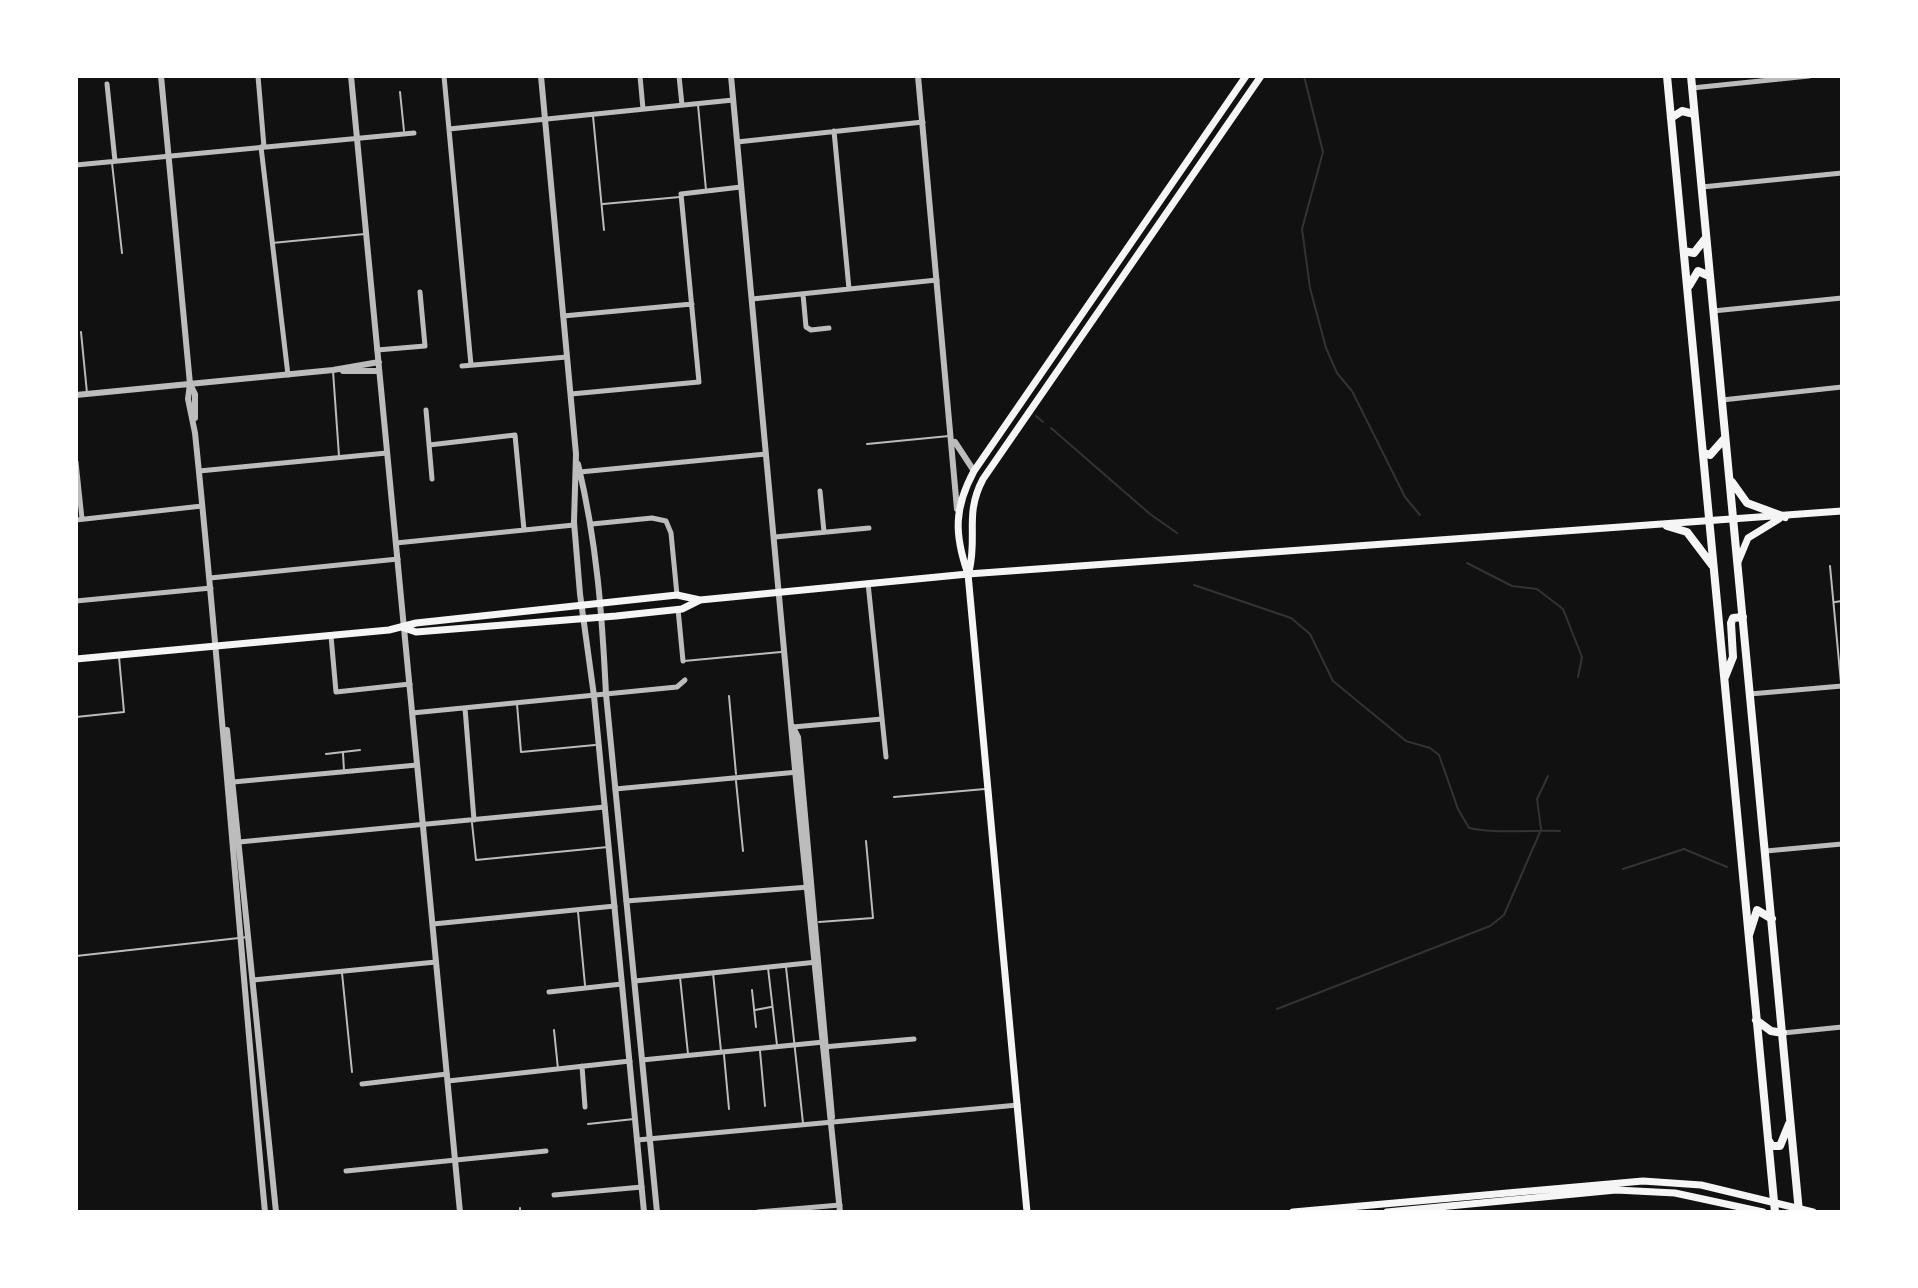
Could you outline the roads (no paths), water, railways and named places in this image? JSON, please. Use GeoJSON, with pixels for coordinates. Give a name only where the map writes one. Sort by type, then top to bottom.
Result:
{"type":"FeatureCollection","features":[{"type":"Feature","properties":{"kind":"highway"},"geometry":{"type":"LineString","coordinates":[[1667,76],[1775,1212]]}},
{"type":"Feature","properties":{"kind":"highway"},"geometry":{"type":"LineString","coordinates":[[1691,76],[1799,1210]]}},
{"type":"Feature","properties":{"kind":"highway"},"geometry":{"type":"LineString","coordinates":[[1671,118],[1682,111],[1694,114]]}},
{"type":"Feature","properties":{"kind":"highway"},"geometry":{"type":"LineString","coordinates":[[1684,251],[1694,253],[1706,239]]}},
{"type":"Feature","properties":{"kind":"highway"},"geometry":{"type":"LineString","coordinates":[[1688,290],[1695,272],[1709,276]]}},
{"type":"Feature","properties":{"kind":"highway"},"geometry":{"type":"LineString","coordinates":[[1704,453],[1710,455],[1725,438]]}},
{"type":"Feature","properties":{"kind":"highway"},"geometry":{"type":"LineString","coordinates":[[1729,474],[1744,502],[1785,517]]}},
{"type":"Feature","properties":{"kind":"highway"},"geometry":{"type":"LineString","coordinates":[[1667,526],[1687,532],[1715,569]]}},
{"type":"Feature","properties":{"kind":"highway"},"geometry":{"type":"LineString","coordinates":[[1724,679],[1733,657],[1731,623],[1733,618],[1743,617]]}},
{"type":"Feature","properties":{"kind":"highway"},"geometry":{"type":"LineString","coordinates":[[1748,936],[1752,933],[1757,910],[1772,919]]}},
{"type":"Feature","properties":{"kind":"highway"},"geometry":{"type":"LineString","coordinates":[[1755,1019],[1771,1031],[1783,1033]]}},
{"type":"Feature","properties":{"kind":"highway"},"geometry":{"type":"LineString","coordinates":[[1768,1140],[1772,1146],[1780,1146],[1791,1120]]}},
{"type":"Feature","properties":{"kind":"main road"},"geometry":{"type":"LineString","coordinates":[[968,574],[972,554],[972,499],[983,479],[1261,76]]}},
{"type":"Feature","properties":{"kind":"main road"},"geometry":{"type":"LineString","coordinates":[[1027,1212],[968,574],[960,552],[957,509],[974,471],[1244,79],[1252,89]]}},
{"type":"Feature","properties":{"kind":"main road"},"geometry":{"type":"LineString","coordinates":[[1034,385],[1043,392]]}},
{"type":"Feature","properties":{"kind":"main road"},"geometry":{"type":"LineString","coordinates":[[974,471],[983,479]]}},
{"type":"Feature","properties":{"kind":"main road"},"geometry":{"type":"LineString","coordinates":[[404,628],[416,632],[583,620],[678,609],[700,600],[968,574],[1710,523],[1842,511]]}},
{"type":"Feature","properties":{"kind":"main road"},"geometry":{"type":"LineString","coordinates":[[1738,563],[1748,538],[1785,517]]}},
{"type":"Feature","properties":{"kind":"main road"},"geometry":{"type":"LineString","coordinates":[[76,659],[331,636],[404,628],[416,623],[677,595],[700,600]]}},
{"type":"Feature","properties":{"kind":"main road"},"geometry":{"type":"LineString","coordinates":[[1293,1212],[1643,1181],[1701,1185],[1813,1212]]}},
{"type":"Feature","properties":{"kind":"main road"},"geometry":{"type":"LineString","coordinates":[[1387,1212],[1616,1190],[1675,1193],[1763,1212]]}},
{"type":"Feature","properties":{"kind":"street"},"geometry":{"type":"LineString","coordinates":[[161,76],[190,384],[188,399],[195,433],[233,782],[276,1212]]}},
{"type":"Feature","properties":{"kind":"street"},"geometry":{"type":"LineString","coordinates":[[258,76],[271,243],[288,375]]}},
{"type":"Feature","properties":{"kind":"street"},"geometry":{"type":"LineString","coordinates":[[351,76],[460,1212]]}},
{"type":"Feature","properties":{"kind":"street"},"geometry":{"type":"LineString","coordinates":[[444,76],[471,365]]}},
{"type":"Feature","properties":{"kind":"street"},"geometry":{"type":"LineString","coordinates":[[541,76],[576,454],[574,525],[581,605],[604,791],[644,1212]]}},
{"type":"Feature","properties":{"kind":"street"},"geometry":{"type":"LineString","coordinates":[[640,76],[643,109]]}},
{"type":"Feature","properties":{"kind":"street"},"geometry":{"type":"LineString","coordinates":[[679,76],[682,105]]}},
{"type":"Feature","properties":{"kind":"street"},"geometry":{"type":"LineString","coordinates":[[731,76],[840,1208],[758,1212]]}},
{"type":"Feature","properties":{"kind":"street"},"geometry":{"type":"LineString","coordinates":[[918,76],[957,509]]}},
{"type":"Feature","properties":{"kind":"street"},"geometry":{"type":"LineString","coordinates":[[1692,88],[1809,76]]}},
{"type":"Feature","properties":{"kind":"street"},"geometry":{"type":"LineString","coordinates":[[107,84],[114,161]]}},
{"type":"Feature","properties":{"kind":"street"},"geometry":{"type":"LineString","coordinates":[[449,129],[733,100]]}},
{"type":"Feature","properties":{"kind":"street"},"geometry":{"type":"LineString","coordinates":[[737,142],[923,122]]}},
{"type":"Feature","properties":{"kind":"street"},"geometry":{"type":"LineString","coordinates":[[834,131],[849,289]]}},
{"type":"Feature","properties":{"kind":"street"},"geometry":{"type":"LineString","coordinates":[[76,165],[414,133]]}},
{"type":"Feature","properties":{"kind":"street"},"geometry":{"type":"LineString","coordinates":[[1701,187],[1842,173]]}},
{"type":"Feature","properties":{"kind":"street"},"geometry":{"type":"LineString","coordinates":[[571,394],[699,382],[681,194],[741,187]]}},
{"type":"Feature","properties":{"kind":"street"},"geometry":{"type":"LineString","coordinates":[[752,299],[938,280]]}},
{"type":"Feature","properties":{"kind":"street"},"geometry":{"type":"LineString","coordinates":[[377,350],[425,346],[420,292]]}},
{"type":"Feature","properties":{"kind":"street"},"geometry":{"type":"LineString","coordinates":[[803,294],[806,327],[811,330],[829,328]]}},
{"type":"Feature","properties":{"kind":"street"},"geometry":{"type":"LineString","coordinates":[[1713,311],[1842,298]]}},
{"type":"Feature","properties":{"kind":"street"},"geometry":{"type":"LineString","coordinates":[[563,316],[692,304]]}},
{"type":"Feature","properties":{"kind":"street"},"geometry":{"type":"LineString","coordinates":[[462,366],[567,357]]}},
{"type":"Feature","properties":{"kind":"street"},"geometry":{"type":"LineString","coordinates":[[76,395],[288,375],[379,362]]}},
{"type":"Feature","properties":{"kind":"street"},"geometry":{"type":"LineString","coordinates":[[333,370],[379,371]]}},
{"type":"Feature","properties":{"kind":"street"},"geometry":{"type":"LineString","coordinates":[[1721,400],[1842,387]]}},
{"type":"Feature","properties":{"kind":"street"},"geometry":{"type":"LineString","coordinates":[[426,410],[432,479]]}},
{"type":"Feature","properties":{"kind":"street"},"geometry":{"type":"LineString","coordinates":[[429,445],[515,435],[524,530]]}},
{"type":"Feature","properties":{"kind":"street"},"geometry":{"type":"LineString","coordinates":[[951,435],[974,471]]}},
{"type":"Feature","properties":{"kind":"street"},"geometry":{"type":"LineString","coordinates":[[199,471],[387,453]]}},
{"type":"Feature","properties":{"kind":"street"},"geometry":{"type":"LineString","coordinates":[[576,454],[592,524],[601,603],[606,694],[657,1212]]}},
{"type":"Feature","properties":{"kind":"street"},"geometry":{"type":"LineString","coordinates":[[580,472],[767,454]]}},
{"type":"Feature","properties":{"kind":"street"},"geometry":{"type":"LineString","coordinates":[[76,462],[79,520],[202,506]]}},
{"type":"Feature","properties":{"kind":"street"},"geometry":{"type":"LineString","coordinates":[[820,491],[824,532]]}},
{"type":"Feature","properties":{"kind":"street"},"geometry":{"type":"LineString","coordinates":[[592,524],[652,518],[666,521],[671,533],[677,595]]}},
{"type":"Feature","properties":{"kind":"street"},"geometry":{"type":"LineString","coordinates":[[396,543],[574,525]]}},
{"type":"Feature","properties":{"kind":"street"},"geometry":{"type":"LineString","coordinates":[[775,537],[869,528]]}},
{"type":"Feature","properties":{"kind":"street"},"geometry":{"type":"LineString","coordinates":[[210,578],[398,559]]}},
{"type":"Feature","properties":{"kind":"street"},"geometry":{"type":"LineString","coordinates":[[868,583],[886,757]]}},
{"type":"Feature","properties":{"kind":"street"},"geometry":{"type":"LineString","coordinates":[[76,601],[211,588]]}},
{"type":"Feature","properties":{"kind":"street"},"geometry":{"type":"LineString","coordinates":[[678,609],[683,661]]}},
{"type":"Feature","properties":{"kind":"street"},"geometry":{"type":"LineString","coordinates":[[331,636],[336,692],[410,684]]}},
{"type":"Feature","properties":{"kind":"street"},"geometry":{"type":"LineString","coordinates":[[412,713],[677,687],[685,680]]}},
{"type":"Feature","properties":{"kind":"street"},"geometry":{"type":"LineString","coordinates":[[1750,694],[1842,688]]}},
{"type":"Feature","properties":{"kind":"street"},"geometry":{"type":"LineString","coordinates":[[223,703],[239,939],[265,1212]]}},
{"type":"Feature","properties":{"kind":"street"},"geometry":{"type":"LineString","coordinates":[[465,708],[473,820]]}},
{"type":"Feature","properties":{"kind":"street"},"geometry":{"type":"LineString","coordinates":[[793,727],[882,719]]}},
{"type":"Feature","properties":{"kind":"street"},"geometry":{"type":"LineString","coordinates":[[233,782],[417,765]]}},
{"type":"Feature","properties":{"kind":"street"},"geometry":{"type":"LineString","coordinates":[[604,791],[798,772]]}},
{"type":"Feature","properties":{"kind":"street"},"geometry":{"type":"LineString","coordinates":[[239,842],[605,807]]}},
{"type":"Feature","properties":{"kind":"street"},"geometry":{"type":"LineString","coordinates":[[1766,851],[1842,844]]}},
{"type":"Feature","properties":{"kind":"street"},"geometry":{"type":"LineString","coordinates":[[626,901],[809,887]]}},
{"type":"Feature","properties":{"kind":"street"},"geometry":{"type":"LineString","coordinates":[[433,924],[615,906]]}},
{"type":"Feature","properties":{"kind":"street"},"geometry":{"type":"LineString","coordinates":[[253,980],[436,962]]}},
{"type":"Feature","properties":{"kind":"street"},"geometry":{"type":"LineString","coordinates":[[549,992],[816,962]]}},
{"type":"Feature","properties":{"kind":"street"},"geometry":{"type":"LineString","coordinates":[[1783,1033],[1842,1027]]}},
{"type":"Feature","properties":{"kind":"street"},"geometry":{"type":"LineString","coordinates":[[642,1060],[777,1046],[914,1039]]}},
{"type":"Feature","properties":{"kind":"street"},"geometry":{"type":"LineString","coordinates":[[362,1084],[630,1061]]}},
{"type":"Feature","properties":{"kind":"street"},"geometry":{"type":"LineString","coordinates":[[582,1066],[585,1107]]}},
{"type":"Feature","properties":{"kind":"street"},"geometry":{"type":"LineString","coordinates":[[637,1140],[1018,1105]]}},
{"type":"Feature","properties":{"kind":"street"},"geometry":{"type":"LineString","coordinates":[[346,1171],[546,1151]]}},
{"type":"Feature","properties":{"kind":"street"},"geometry":{"type":"LineString","coordinates":[[554,1195],[642,1187]]}},
{"type":"Feature","properties":{"kind":"lane"},"geometry":{"type":"LineString","coordinates":[[400,92],[404,134]]}},
{"type":"Feature","properties":{"kind":"lane"},"geometry":{"type":"LineString","coordinates":[[698,104],[706,191]]}},
{"type":"Feature","properties":{"kind":"lane"},"geometry":{"type":"LineString","coordinates":[[593,114],[604,230]]}},
{"type":"Feature","properties":{"kind":"lane"},"geometry":{"type":"LineString","coordinates":[[114,161],[122,253]]}},
{"type":"Feature","properties":{"kind":"lane"},"geometry":{"type":"LineString","coordinates":[[602,204],[681,197]]}},
{"type":"Feature","properties":{"kind":"lane"},"geometry":{"type":"LineString","coordinates":[[271,243],[366,234]]}},
{"type":"Feature","properties":{"kind":"lane"},"geometry":{"type":"LineString","coordinates":[[81,332],[87,394]]}},
{"type":"Feature","properties":{"kind":"lane"},"geometry":{"type":"LineString","coordinates":[[333,370],[339,457]]}},
{"type":"Feature","properties":{"kind":"lane"},"geometry":{"type":"LineString","coordinates":[[867,444],[951,435]]}},
{"type":"Feature","properties":{"kind":"lane"},"geometry":{"type":"LineString","coordinates":[[1830,566],[1842,688]]}},
{"type":"Feature","properties":{"kind":"lane"},"geometry":{"type":"LineString","coordinates":[[1834,602],[1842,601]]}},
{"type":"Feature","properties":{"kind":"lane"},"geometry":{"type":"LineString","coordinates":[[683,661],[786,651]]}},
{"type":"Feature","properties":{"kind":"lane"},"geometry":{"type":"LineString","coordinates":[[76,717],[124,712],[119,655]]}},
{"type":"Feature","properties":{"kind":"lane"},"geometry":{"type":"LineString","coordinates":[[729,696],[743,851]]}},
{"type":"Feature","properties":{"kind":"lane"},"geometry":{"type":"LineString","coordinates":[[517,703],[521,752],[599,745]]}},
{"type":"Feature","properties":{"kind":"lane"},"geometry":{"type":"LineString","coordinates":[[326,754],[360,750]]}},
{"type":"Feature","properties":{"kind":"lane"},"geometry":{"type":"LineString","coordinates":[[343,752],[344,772]]}},
{"type":"Feature","properties":{"kind":"lane"},"geometry":{"type":"LineString","coordinates":[[894,797],[988,789]]}},
{"type":"Feature","properties":{"kind":"lane"},"geometry":{"type":"LineString","coordinates":[[473,820],[476,860],[609,847]]}},
{"type":"Feature","properties":{"kind":"lane"},"geometry":{"type":"LineString","coordinates":[[813,923],[873,918],[866,841]]}},
{"type":"Feature","properties":{"kind":"lane"},"geometry":{"type":"LineString","coordinates":[[577,910],[585,988]]}},
{"type":"Feature","properties":{"kind":"lane"},"geometry":{"type":"LineString","coordinates":[[76,956],[249,937]]}},
{"type":"Feature","properties":{"kind":"lane"},"geometry":{"type":"LineString","coordinates":[[786,965],[804,1125]]}},
{"type":"Feature","properties":{"kind":"lane"},"geometry":{"type":"LineString","coordinates":[[768,967],[777,1046]]}},
{"type":"Feature","properties":{"kind":"lane"},"geometry":{"type":"LineString","coordinates":[[342,971],[352,1072]]}},
{"type":"Feature","properties":{"kind":"lane"},"geometry":{"type":"LineString","coordinates":[[713,973],[729,1109]]}},
{"type":"Feature","properties":{"kind":"lane"},"geometry":{"type":"LineString","coordinates":[[680,977],[688,1055]]}},
{"type":"Feature","properties":{"kind":"lane"},"geometry":{"type":"LineString","coordinates":[[752,990],[756,1027]]}},
{"type":"Feature","properties":{"kind":"lane"},"geometry":{"type":"LineString","coordinates":[[755,1010],[773,1007]]}},
{"type":"Feature","properties":{"kind":"lane"},"geometry":{"type":"LineString","coordinates":[[554,1030],[558,1069]]}},
{"type":"Feature","properties":{"kind":"lane"},"geometry":{"type":"LineString","coordinates":[[759,1048],[765,1106]]}},
{"type":"Feature","properties":{"kind":"lane"},"geometry":{"type":"LineString","coordinates":[[588,1124],[635,1119]]}},
{"type":"Feature","properties":{"kind":"waterway"},"geometry":{"type":"LineString","coordinates":[[1304,76],[1323,152],[1302,229],[1310,288],[1326,348],[1337,373],[1352,391],[1405,497],[1420,515]]}},
{"type":"Feature","properties":{"kind":"waterway"},"geometry":{"type":"LineString","coordinates":[[1036,416],[1043,422]]}},
{"type":"Feature","properties":{"kind":"waterway"},"geometry":{"type":"LineString","coordinates":[[1051,428],[1150,514],[1177,533]]}},
{"type":"Feature","properties":{"kind":"waterway"},"geometry":{"type":"LineString","coordinates":[[1467,563],[1512,586],[1537,589],[1563,609],[1582,657],[1578,677]]}},
{"type":"Feature","properties":{"kind":"waterway"},"geometry":{"type":"LineString","coordinates":[[1194,585],[1291,618],[1310,634],[1333,681],[1406,741],[1430,748],[1439,755],[1458,809],[1469,828],[1560,831]]}},
{"type":"Feature","properties":{"kind":"waterway"},"geometry":{"type":"LineString","coordinates":[[1541,829],[1537,799],[1548,776]]}},
{"type":"Feature","properties":{"kind":"waterway"},"geometry":{"type":"LineString","coordinates":[[1277,1009],[1490,926],[1504,915],[1540,832]]}},
{"type":"Feature","properties":{"kind":"waterway"},"geometry":{"type":"LineString","coordinates":[[1623,869],[1684,849],[1727,867]]}}]}
